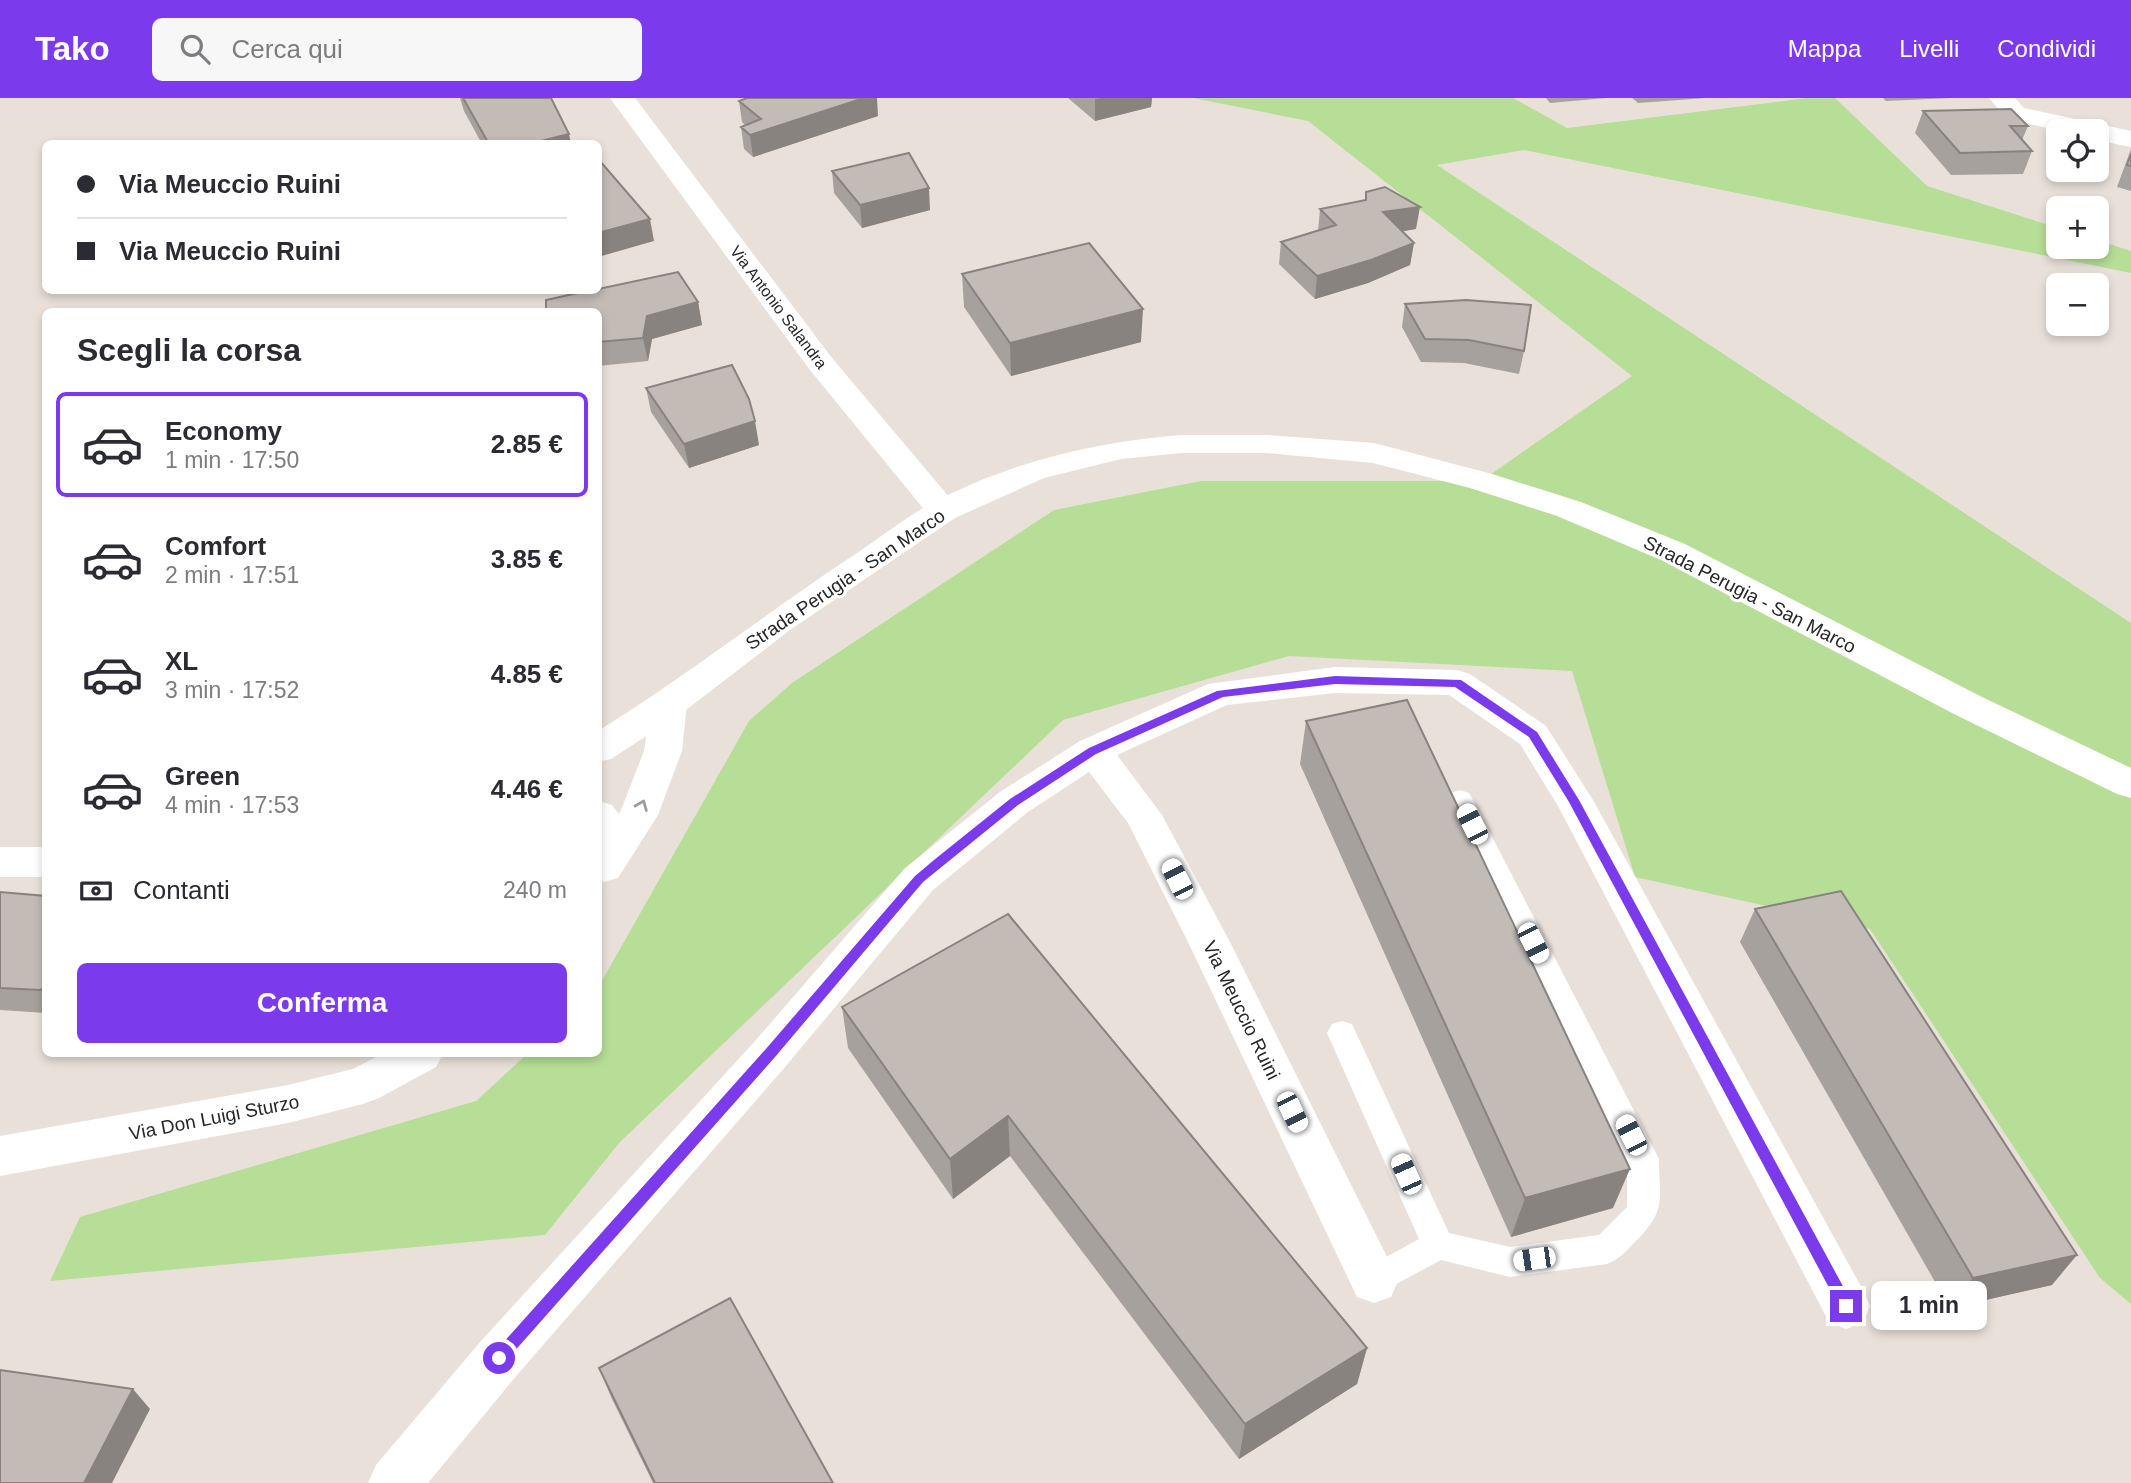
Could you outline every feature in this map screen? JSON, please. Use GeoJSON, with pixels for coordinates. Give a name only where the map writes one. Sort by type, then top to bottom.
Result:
{"type":"FeatureCollection","features":[{"type":"Feature","properties":{"kind":"street","name":"Via Antonio Salandra"},"geometry":{"type":"LineString","coordinates":[[622,98],[821,364],[943,511]]}},
{"type":"Feature","properties":{"kind":"street"},"geometry":{"type":"LineString","coordinates":[[2001,98],[2016,114],[2046,120]]}},
{"type":"Feature","properties":{"kind":"street"},"geometry":{"type":"LineString","coordinates":[[2109,134],[2131,139]]}},
{"type":"Feature","properties":{"kind":"street","name":"Strada Perugia - San Marco"},"geometry":{"type":"LineString","coordinates":[[602,746],[669,704],[778,622],[943,511],[1033,471],[1121,449],[1181,444],[1267,444],[1374,453],[1481,481],[1569,509],[1673,551],[1967,705],[2131,784]]}},
{"type":"Feature","properties":{"kind":"street"},"geometry":{"type":"LineString","coordinates":[[394,1483],[499,1358],[765,1059],[919,879],[1014,802],[1093,751],[1221,693],[1335,680],[1457,683],[1533,734],[1574,800],[1846,1306]]}},
{"type":"Feature","properties":{"kind":"street"},"geometry":{"type":"LineString","coordinates":[[602,869],[639,815],[663,751],[669,704]]}},
{"type":"Feature","properties":{"kind":"street","name":"Via Meuccio Ruini"},"geometry":{"type":"LineString","coordinates":[[1093,751],[1143,815],[1210,944],[1374,1281]]}},
{"type":"Feature","properties":{"kind":"street"},"geometry":{"type":"LineString","coordinates":[[602,820],[611,832],[602,869]]}},
{"type":"Feature","properties":{"kind":"street"},"geometry":{"type":"LineString","coordinates":[[0,862],[42,862]]}},
{"type":"Feature","properties":{"kind":"street","name":"Via Don Luigi Sturzo"},"geometry":{"type":"LineString","coordinates":[[0,1156],[288,1104],[363,1085],[415,1057]]}},
{"type":"Feature","properties":{"kind":"lane"},"geometry":{"type":"LineString","coordinates":[[1374,1281],[1438,1245],[1510,1262],[1607,1249],[1643,1212],[1643,1159],[1460,800]]}},
{"type":"Feature","properties":{"kind":"lane"},"geometry":{"type":"LineString","coordinates":[[1342,1033],[1438,1245]]}},
{"type":"Feature","properties":{"kind":"green space"},"geometry":{"type":"Polygon","coordinates":[[[1193,98],[1513,98],[1567,128],[1807,98],[1835,98],[1927,186],[2046,224],[2046,256],[1524,150],[1437,165],[2131,623],[2131,1304],[2100,1278],[1870,929],[1635,877],[1572,671],[1289,656],[1063,720],[619,1143],[545,1235],[50,1281],[80,1217],[476,1101],[524,1057],[602,1057],[602,981],[749,721],[792,683],[1054,510],[1201,481],[1481,481],[1632,376],[1308,121],[1193,98]]]}},
{"type":"Feature","properties":{"kind":"green space"},"geometry":{"type":"Polygon","coordinates":[[[2109,244],[2131,251],[2131,273],[2062,259],[2109,259],[2109,244]]]}},
{"type":"Feature","properties":{"kind":"building"},"geometry":{"type":"Polygon","coordinates":[[[463,98],[551,98],[569,134],[545,140],[487,140],[463,98]]]}},
{"type":"Feature","properties":{"kind":"building"},"geometry":{"type":"Polygon","coordinates":[[[747,98],[864,98],[750,135],[741,127],[761,119],[739,101],[747,98]]]}},
{"type":"Feature","properties":{"kind":"building"},"geometry":{"type":"Polygon","coordinates":[[[2011,109],[2028,126],[2010,126],[2032,151],[1960,153],[1923,111],[2011,109]]]}},
{"type":"Feature","properties":{"kind":"building"},"geometry":{"type":"Polygon","coordinates":[[[909,153],[929,188],[860,205],[832,171],[909,153]]]}},
{"type":"Feature","properties":{"kind":"building"},"geometry":{"type":"Polygon","coordinates":[[[602,163],[650,219],[602,232],[602,163]]]}},
{"type":"Feature","properties":{"kind":"building"},"geometry":{"type":"Polygon","coordinates":[[[1385,187],[1420,207],[1383,212],[1414,243],[1371,260],[1317,276],[1281,242],[1336,225],[1320,209],[1366,200],[1366,192],[1385,187]]]}},
{"type":"Feature","properties":{"kind":"building"},"geometry":{"type":"Polygon","coordinates":[[[1089,243],[1143,309],[1010,343],[962,274],[1089,243]]]}},
{"type":"Feature","properties":{"kind":"building"},"geometry":{"type":"Polygon","coordinates":[[[678,272],[698,302],[647,316],[643,338],[602,342],[602,308],[546,308],[546,300],[573,294],[602,294],[602,288],[678,272]]]}},
{"type":"Feature","properties":{"kind":"building"},"geometry":{"type":"Polygon","coordinates":[[[1466,300],[1531,305],[1524,351],[1469,340],[1425,339],[1405,304],[1466,300]]]}},
{"type":"Feature","properties":{"kind":"building"},"geometry":{"type":"Polygon","coordinates":[[[732,365],[749,399],[755,421],[684,444],[646,388],[732,365]]]}},
{"type":"Feature","properties":{"kind":"building"},"geometry":{"type":"Polygon","coordinates":[[[1407,700],[1630,1169],[1525,1198],[1306,721],[1407,700]]]}},
{"type":"Feature","properties":{"kind":"building"},"geometry":{"type":"Polygon","coordinates":[[[1841,891],[2077,1255],[1973,1278],[1755,909],[1841,891]]]}},
{"type":"Feature","properties":{"kind":"building"},"geometry":{"type":"Polygon","coordinates":[[[0,892],[42,896],[42,989],[0,988],[0,892]]]}},
{"type":"Feature","properties":{"kind":"building"},"geometry":{"type":"Polygon","coordinates":[[[1008,914],[1367,1348],[1245,1424],[1008,1116],[950,1159],[842,1007],[1008,914]]]}},
{"type":"Feature","properties":{"kind":"building"},"geometry":{"type":"Polygon","coordinates":[[[730,1298],[833,1483],[655,1483],[599,1368],[730,1298]]]}},
{"type":"Feature","properties":{"kind":"building"},"geometry":{"type":"Polygon","coordinates":[[[0,1370],[133,1389],[84,1483],[0,1483],[0,1370]]]}},
{"type":"Feature","properties":{"kind":"route"},"geometry":{"type":"LineString","coordinates":[[499,1358],[770,1054],[919,879],[938,863],[1014,802],[1093,751],[1221,693],[1335,680],[1457,683],[1533,734],[1574,800],[1846,1306]]}}]}
